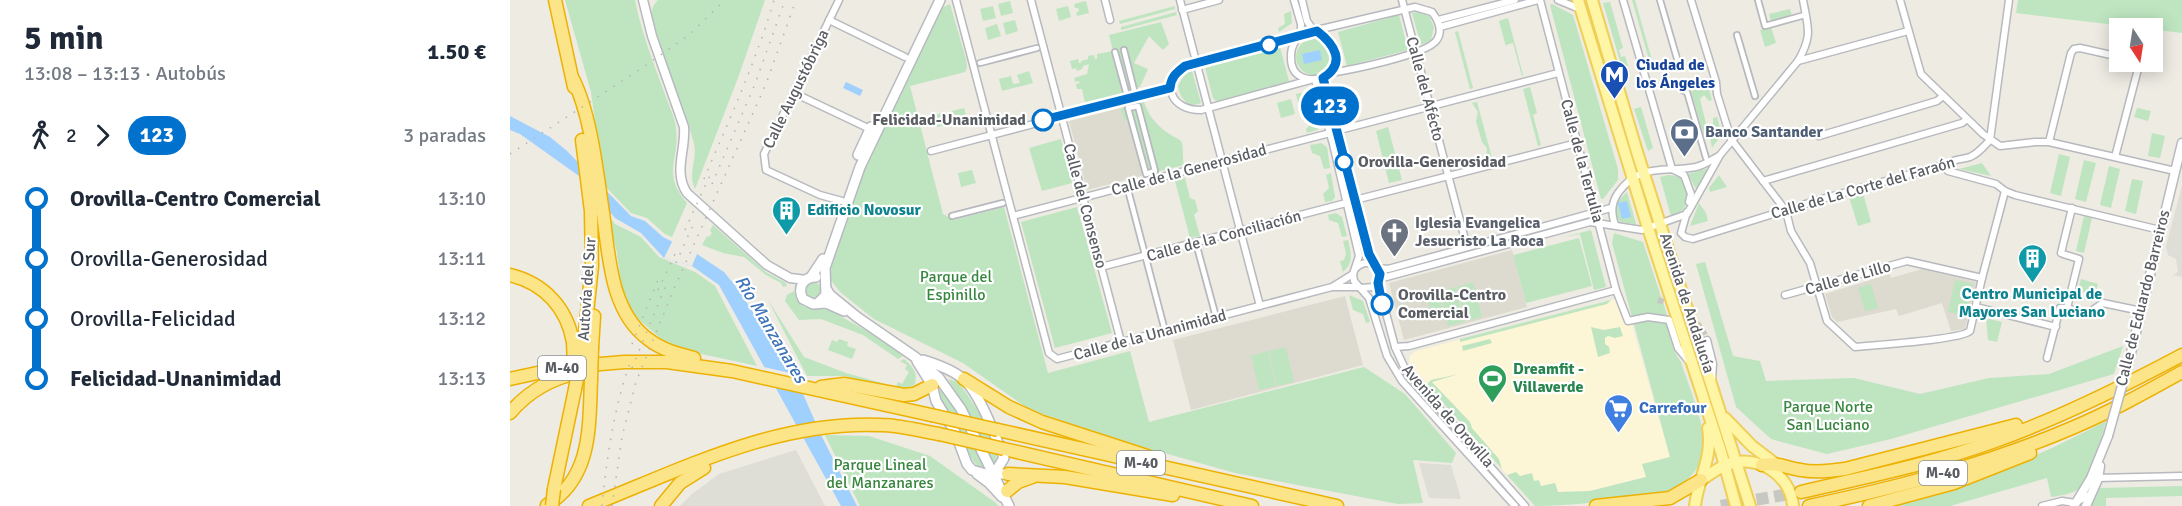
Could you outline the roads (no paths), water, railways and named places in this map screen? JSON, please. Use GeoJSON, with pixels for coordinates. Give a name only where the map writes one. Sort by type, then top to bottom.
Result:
{"type":"FeatureCollection","features":[{"type":"Feature","properties":{"kind":"highway"},"geometry":{"type":"LineString","coordinates":[[555,0],[573,79],[580,93],[587,145],[618,295],[628,317],[647,338],[669,351],[732,371]]}},
{"type":"Feature","properties":{"kind":"highway","name":"Autovía del Sur"},"geometry":{"type":"LineString","coordinates":[[552,506],[573,389],[595,292],[587,145]]}},
{"type":"Feature","properties":{"kind":"highway"},"geometry":{"type":"LineString","coordinates":[[510,275],[530,282],[552,298],[583,344],[591,380],[588,435],[581,466],[566,490],[546,506]]}},
{"type":"Feature","properties":{"kind":"highway","name":"M-40"},"geometry":{"type":"LineString","coordinates":[[1801,492],[1946,457],[1996,441],[2055,417],[2137,379],[2182,355]]}},
{"type":"Feature","properties":{"kind":"highway","name":"M-40"},"geometry":{"type":"LineString","coordinates":[[510,380],[565,367],[614,363],[667,362],[732,371],[1338,506]]}},
{"type":"Feature","properties":{"kind":"highway"},"geometry":{"type":"LineString","coordinates":[[510,413],[531,393],[553,380],[614,363]]}},
{"type":"Feature","properties":{"kind":"highway","name":"M-40"},"geometry":{"type":"LineString","coordinates":[[1809,506],[1972,465],[2073,428],[2182,372]]}},
{"type":"Feature","properties":{"kind":"highway"},"geometry":{"type":"LineString","coordinates":[[961,377],[1009,407],[1065,430],[1130,452],[1284,495]]}},
{"type":"Feature","properties":{"kind":"highway"},"geometry":{"type":"LineString","coordinates":[[814,388],[844,384],[904,396],[914,394],[930,382]]}},
{"type":"Feature","properties":{"kind":"highway"},"geometry":{"type":"LineString","coordinates":[[1768,464],[1802,471],[1845,469],[2040,418],[2055,417]]}},
{"type":"Feature","properties":{"kind":"highway","name":"M-40"},"geometry":{"type":"LineString","coordinates":[[589,506],[752,442],[836,425],[882,425],[939,435],[1004,454],[1252,506]]}},
{"type":"Feature","properties":{"kind":"highway"},"geometry":{"type":"LineString","coordinates":[[1869,506],[1954,483],[2055,442],[2073,428]]}},
{"type":"Feature","properties":{"kind":"highway"},"geometry":{"type":"LineString","coordinates":[[661,506],[680,483],[695,472],[752,442]]}},
{"type":"Feature","properties":{"kind":"highway"},"geometry":{"type":"LineString","coordinates":[[1008,474],[1106,483],[1242,506]]}},
{"type":"Feature","properties":{"kind":"highway"},"geometry":{"type":"LineString","coordinates":[[1008,500],[1018,482],[1041,476]]}},
{"type":"Feature","properties":{"kind":"highway"},"geometry":{"type":"LineString","coordinates":[[1596,506],[1670,498],[1701,480]]}},
{"type":"Feature","properties":{"kind":"main road"},"geometry":{"type":"LineString","coordinates":[[857,317],[826,303],[807,302],[800,294],[800,288],[821,266],[853,168],[933,0]]}},
{"type":"Feature","properties":{"kind":"main road"},"geometry":{"type":"LineString","coordinates":[[818,303],[823,300],[826,287],[825,268],[860,166],[940,0]]}},
{"type":"Feature","properties":{"kind":"main road","name":"Avenida de Andalucía"},"geometry":{"type":"LineString","coordinates":[[1592,0],[1750,506]]}},
{"type":"Feature","properties":{"kind":"main road","name":"Avenida de Andalucía"},"geometry":{"type":"LineString","coordinates":[[1580,5],[1736,506]]}},
{"type":"Feature","properties":{"kind":"main road"},"geometry":{"type":"LineString","coordinates":[[809,278],[821,280],[830,295],[857,317],[915,357],[961,377],[990,420],[1004,454],[1008,474],[1008,500]]}},
{"type":"Feature","properties":{"kind":"main road"},"geometry":{"type":"LineString","coordinates":[[915,357],[930,382],[936,401],[955,432],[967,464],[1008,500]]}},
{"type":"Feature","properties":{"kind":"main road"},"geometry":{"type":"LineString","coordinates":[[915,357],[930,382],[961,409],[1008,500]]}},
{"type":"Feature","properties":{"kind":"main road"},"geometry":{"type":"LineString","coordinates":[[930,382],[944,375],[961,377]]}},
{"type":"Feature","properties":{"kind":"main road","name":"Avenida de Andalucía"},"geometry":{"type":"LineString","coordinates":[[1695,506],[1708,459],[1710,438],[1702,399]]}},
{"type":"Feature","properties":{"kind":"main road","name":"Avenida de Andalucía"},"geometry":{"type":"LineString","coordinates":[[1723,416],[1785,481],[1793,498],[1793,506]]}},
{"type":"Feature","properties":{"kind":"main road"},"geometry":{"type":"LineString","coordinates":[[994,474],[1001,465],[1004,454]]}},
{"type":"Feature","properties":{"kind":"main road"},"geometry":{"type":"LineString","coordinates":[[1701,480],[1725,465],[1737,462],[1751,461],[1768,464]]}},
{"type":"Feature","properties":{"kind":"main road"},"geometry":{"type":"LineString","coordinates":[[972,470],[981,474],[1008,474]]}},
{"type":"Feature","properties":{"kind":"street"},"geometry":{"type":"LineString","coordinates":[[652,0],[644,4],[652,36],[684,127],[685,142],[680,173],[681,183],[687,192],[767,264],[790,278],[800,288]]}},
{"type":"Feature","properties":{"kind":"street","name":"Calle Augustóbriga"},"geometry":{"type":"LineString","coordinates":[[839,0],[764,154],[766,170],[820,195],[842,201]]}},
{"type":"Feature","properties":{"kind":"street","name":"Calle de la Unanimidad"},"geometry":{"type":"LineString","coordinates":[[957,0],[1049,353],[1057,359],[1332,287],[1360,287]]}},
{"type":"Feature","properties":{"kind":"street","name":"Calle del Consenso"},"geometry":{"type":"LineString","coordinates":[[1031,0],[1120,342]]}},
{"type":"Feature","properties":{"kind":"street"},"geometry":{"type":"LineString","coordinates":[[1105,0],[1110,20]]}},
{"type":"Feature","properties":{"kind":"street"},"geometry":{"type":"LineString","coordinates":[[1180,0],[1260,306]]}},
{"type":"Feature","properties":{"kind":"street"},"geometry":{"type":"LineString","coordinates":[[1182,10],[1219,0]]}},
{"type":"Feature","properties":{"kind":"street"},"geometry":{"type":"LineString","coordinates":[[1294,0],[1301,24],[1299,36],[1291,49],[1290,61],[1301,77],[1312,80]]}},
{"type":"Feature","properties":{"kind":"street"},"geometry":{"type":"LineString","coordinates":[[1302,0],[1308,21],[1316,31],[1329,40],[1335,49],[1335,64],[1330,73],[1323,78],[1201,110],[1186,108],[1177,101],[1170,88],[1176,73],[1185,66],[1316,31],[1404,9],[1415,7],[1432,12],[1439,23],[1438,39],[1428,49],[1330,73]]}},
{"type":"Feature","properties":{"kind":"street","name":"Calle del Afécto"},"geometry":{"type":"LineString","coordinates":[[1402,0],[1467,247]]}},
{"type":"Feature","properties":{"kind":"street"},"geometry":{"type":"LineString","coordinates":[[1439,23],[1515,0]]}},
{"type":"Feature","properties":{"kind":"street"},"geometry":{"type":"LineString","coordinates":[[1439,23],[1539,0]]}},
{"type":"Feature","properties":{"kind":"street","name":"Calle de la Tertulia"},"geometry":{"type":"LineString","coordinates":[[1539,0],[1616,290],[1628,321]]}},
{"type":"Feature","properties":{"kind":"street"},"geometry":{"type":"LineString","coordinates":[[1560,0],[1580,5]]}},
{"type":"Feature","properties":{"kind":"street"},"geometry":{"type":"LineString","coordinates":[[1623,0],[1672,169],[1684,175],[1689,185],[1691,194],[1687,214]]}},
{"type":"Feature","properties":{"kind":"street"},"geometry":{"type":"LineString","coordinates":[[1660,0],[1678,62],[1676,65]]}},
{"type":"Feature","properties":{"kind":"street"},"geometry":{"type":"LineString","coordinates":[[1691,0],[1731,139],[1786,211],[1791,231],[1810,263],[1827,321],[1855,347],[1966,334],[1970,331],[2005,191]]}},
{"type":"Feature","properties":{"kind":"street"},"geometry":{"type":"LineString","coordinates":[[1758,0],[1766,26],[1805,15]]}},
{"type":"Feature","properties":{"kind":"street"},"geometry":{"type":"LineString","coordinates":[[1662,224],[1687,214],[1731,139],[1798,61],[1809,41],[1803,0]]}},
{"type":"Feature","properties":{"kind":"street"},"geometry":{"type":"LineString","coordinates":[[1900,0],[1921,74],[1990,140],[2000,146],[2049,142],[2175,171]]}},
{"type":"Feature","properties":{"kind":"street"},"geometry":{"type":"LineString","coordinates":[[1990,140],[2009,0]]}},
{"type":"Feature","properties":{"kind":"street"},"geometry":{"type":"LineString","coordinates":[[829,20],[905,57]]}},
{"type":"Feature","properties":{"kind":"street"},"geometry":{"type":"LineString","coordinates":[[1798,61],[1908,31]]}},
{"type":"Feature","properties":{"kind":"street"},"geometry":{"type":"LineString","coordinates":[[1737,35],[1755,96]]}},
{"type":"Feature","properties":{"kind":"street"},"geometry":{"type":"LineString","coordinates":[[980,63],[1037,48]]}},
{"type":"Feature","properties":{"kind":"street"},"geometry":{"type":"LineString","coordinates":[[2049,142],[2071,53],[2074,49],[2080,48],[2109,55]]}},
{"type":"Feature","properties":{"kind":"street"},"geometry":{"type":"LineString","coordinates":[[1124,50],[1134,90]]}},
{"type":"Feature","properties":{"kind":"street"},"geometry":{"type":"LineString","coordinates":[[1115,52],[1126,92]]}},
{"type":"Feature","properties":{"kind":"street"},"geometry":{"type":"LineString","coordinates":[[2115,157],[2137,72]]}},
{"type":"Feature","properties":{"kind":"street","name":"Calle de la Generosidad"},"geometry":{"type":"LineString","coordinates":[[1013,216],[1558,73]]}},
{"type":"Feature","properties":{"kind":"street"},"geometry":{"type":"LineString","coordinates":[[1323,78],[1346,204],[1359,256],[1354,281],[1360,287],[1369,289],[1379,281],[1590,222],[1639,230],[1648,228]]}},
{"type":"Feature","properties":{"kind":"street"},"geometry":{"type":"LineString","coordinates":[[1312,80],[1333,132],[1379,281]]}},
{"type":"Feature","properties":{"kind":"street"},"geometry":{"type":"LineString","coordinates":[[931,152],[1062,115],[1170,88]]}},
{"type":"Feature","properties":{"kind":"street"},"geometry":{"type":"LineString","coordinates":[[1684,91],[1687,92],[1706,158]]}},
{"type":"Feature","properties":{"kind":"street"},"geometry":{"type":"LineString","coordinates":[[795,93],[870,129]]}},
{"type":"Feature","properties":{"kind":"street"},"geometry":{"type":"LineString","coordinates":[[1819,136],[1937,101],[1943,96]]}},
{"type":"Feature","properties":{"kind":"street"},"geometry":{"type":"LineString","coordinates":[[1134,106],[1138,106],[1155,171],[1151,173],[1146,174],[1128,108],[1134,106]]}},
{"type":"Feature","properties":{"kind":"street"},"geometry":{"type":"LineString","coordinates":[[1763,182],[1962,123],[1967,119]]}},
{"type":"Feature","properties":{"kind":"street","name":"Calle de La Corte del Faraón"},"geometry":{"type":"LineString","coordinates":[[1687,214],[1682,233],[1685,237],[1693,239],[1896,178],[1939,166],[1947,166],[1950,162],[1971,157],[1990,140]]}},
{"type":"Feature","properties":{"kind":"street"},"geometry":{"type":"LineString","coordinates":[[1354,200],[1578,143]]}},
{"type":"Feature","properties":{"kind":"street","name":"Calle de Eduardo Barreiros"},"geometry":{"type":"LineString","coordinates":[[2086,506],[2130,357],[2182,143]]}},
{"type":"Feature","properties":{"kind":"street"},"geometry":{"type":"LineString","coordinates":[[1615,225],[1611,208],[1623,187],[1633,178],[1645,172],[1664,168],[1705,164],[1720,155]]}},
{"type":"Feature","properties":{"kind":"street"},"geometry":{"type":"LineString","coordinates":[[1947,166],[1948,171],[1996,184],[2005,191],[2160,230]]}},
{"type":"Feature","properties":{"kind":"street"},"geometry":{"type":"LineString","coordinates":[[1127,186],[1165,331]]}},
{"type":"Feature","properties":{"kind":"street"},"geometry":{"type":"LineString","coordinates":[[952,216],[1003,203]]}},
{"type":"Feature","properties":{"kind":"street","name":"Calle de la Conciliación"},"geometry":{"type":"LineString","coordinates":[[1101,267],[1346,204]]}},
{"type":"Feature","properties":{"kind":"street"},"geometry":{"type":"LineString","coordinates":[[1354,272],[1364,263],[1388,269],[1611,208]]}},
{"type":"Feature","properties":{"kind":"street"},"geometry":{"type":"LineString","coordinates":[[2067,308],[2079,259],[2062,254],[2072,208]]}},
{"type":"Feature","properties":{"kind":"street","name":"Avenida de Andalucía"},"geometry":{"type":"LineString","coordinates":[[1648,228],[1662,224]]}},
{"type":"Feature","properties":{"kind":"street"},"geometry":{"type":"LineString","coordinates":[[1196,243],[1216,317]]}},
{"type":"Feature","properties":{"kind":"street","name":"Calle de Lillo"},"geometry":{"type":"LineString","coordinates":[[1785,295],[1910,261],[1982,278]]}},
{"type":"Feature","properties":{"kind":"street","name":"Calle de la Unanimidad"},"geometry":{"type":"LineString","coordinates":[[1332,287],[1354,272]]}},
{"type":"Feature","properties":{"kind":"street"},"geometry":{"type":"LineString","coordinates":[[790,278],[809,278]]}},
{"type":"Feature","properties":{"kind":"street","name":"Avenida de Orovilla"},"geometry":{"type":"LineString","coordinates":[[1379,281],[1395,347],[1406,371],[1525,506]]}},
{"type":"Feature","properties":{"kind":"street","name":"Avenida de Orovilla"},"geometry":{"type":"LineString","coordinates":[[1360,287],[1369,298],[1387,356],[1397,376],[1515,506]]}},
{"type":"Feature","properties":{"kind":"street"},"geometry":{"type":"LineString","coordinates":[[1395,347],[1409,346],[1616,290]]}},
{"type":"Feature","properties":{"kind":"street"},"geometry":{"type":"LineString","coordinates":[[1486,324],[1581,302]]}},
{"type":"Feature","properties":{"kind":"street"},"geometry":{"type":"LineString","coordinates":[[2048,358],[2060,308],[2086,314],[2103,303],[2141,311]]}},
{"type":"Feature","properties":{"kind":"street"},"geometry":{"type":"LineString","coordinates":[[1976,307],[2056,327]]}},
{"type":"Feature","properties":{"kind":"street","name":"Avenida de Andalucía"},"geometry":{"type":"LineString","coordinates":[[1628,321],[1648,317],[1669,320],[1678,348],[1690,362]]}},
{"type":"Feature","properties":{"kind":"street","name":"Avenida de Andalucía"},"geometry":{"type":"LineString","coordinates":[[1707,340],[1713,364],[1712,382]]}},
{"type":"Feature","properties":{"kind":"street"},"geometry":{"type":"LineString","coordinates":[[2094,478],[2182,476]]}},
{"type":"Feature","properties":{"kind":"street","name":"Calle de Eduardo Barreiros"},"geometry":{"type":"LineString","coordinates":[[2076,505],[2094,478]]}},
{"type":"Feature","properties":{"kind":"street"},"geometry":{"type":"LineString","coordinates":[[2042,506],[2062,501],[2076,505],[2091,494]]}},
{"type":"Feature","properties":{"kind":"water"},"geometry":{"type":"Polygon","coordinates":[[[1320,50],[1322,60],[1304,64],[1302,54],[1320,50]]]}},
{"type":"Feature","properties":{"kind":"water"},"geometry":{"type":"Polygon","coordinates":[[[846,82],[863,90],[860,96],[843,88],[846,82]]]}},
{"type":"Feature","properties":{"kind":"water"},"geometry":{"type":"Polygon","coordinates":[[[510,116],[550,137],[567,151],[631,216],[645,221],[663,237],[697,254],[724,272],[741,293],[803,394],[857,506],[841,506],[719,285],[692,266],[664,258],[641,233],[615,218],[579,176],[520,134],[510,130],[510,116]]]}},
{"type":"Feature","properties":{"kind":"water"},"geometry":{"type":"Polygon","coordinates":[[[1627,201],[1631,217],[1622,219],[1618,203],[1627,201]]]}},
{"type":"Feature","properties":{"kind":"tunnel"},"geometry":{"type":"LineString","coordinates":[[1658,300],[1687,314],[1699,326],[1707,340]]}},
{"type":"Feature","properties":{"kind":"tunnel"},"geometry":{"type":"LineString","coordinates":[[1721,506],[1800,492]]}},
{"type":"Feature","properties":{"kind":"railway"},"geometry":{"type":"LineString","coordinates":[[510,154],[689,35],[725,0]]}},
{"type":"Feature","properties":{"kind":"railway"},"geometry":{"type":"LineString","coordinates":[[704,179],[751,68],[774,0]]}},
{"type":"Feature","properties":{"kind":"railway"},"geometry":{"type":"LineString","coordinates":[[712,184],[755,84],[785,0]]}},
{"type":"Feature","properties":{"kind":"railway"},"geometry":{"type":"LineString","coordinates":[[612,506],[622,437],[636,382],[673,291],[766,84],[796,0]]}},
{"type":"Feature","properties":{"kind":"railway"},"geometry":{"type":"LineString","coordinates":[[685,230],[711,173]]}},
{"type":"Feature","properties":{"kind":"railway"},"geometry":{"type":"LineString","coordinates":[[676,263],[693,225]]}},
{"type":"Feature","properties":{"kind":"railway"},"geometry":{"type":"LineString","coordinates":[[658,290],[676,252]]}},
{"type":"Feature","properties":{"kind":"railway"},"geometry":{"type":"LineString","coordinates":[[632,344],[658,280]]}},
{"type":"Feature","properties":{"kind":"railway"},"geometry":{"type":"LineString","coordinates":[[632,368],[666,285]]}},
{"type":"Feature","properties":{"kind":"railway"},"geometry":{"type":"LineString","coordinates":[[602,506],[612,432],[631,360]]}},
{"type":"Feature","properties":{"kind":"place","name":"Ciudad de los Ángeles"},"geometry":{"type":"Point","coordinates":[1615,100]}},
{"type":"Feature","properties":{"kind":"place","name":"Felicidad-Unanimidad"},"geometry":{"type":"Point","coordinates":[1043,120]}},
{"type":"Feature","properties":{"kind":"place","name":"Banco Santander"},"geometry":{"type":"Point","coordinates":[1684,158]}},
{"type":"Feature","properties":{"kind":"place","name":"Orovilla-Generosidad"},"geometry":{"type":"Point","coordinates":[1344,162]}},
{"type":"Feature","properties":{"kind":"place","name":"Edificio Novosur"},"geometry":{"type":"Point","coordinates":[786,236]}},
{"type":"Feature","properties":{"kind":"place","name":"Iglesia Evangelica Jesucristo La Roca"},"geometry":{"type":"Point","coordinates":[1394,258]}},
{"type":"Feature","properties":{"kind":"place","name":"Centro Municipal de Mayores San Luciano"},"geometry":{"type":"Point","coordinates":[2032,284]}},
{"type":"Feature","properties":{"kind":"place","name":"Orovilla-Centro Comercial"},"geometry":{"type":"Point","coordinates":[1382,304]}},
{"type":"Feature","properties":{"kind":"place","name":"Dreamfit - Villaverde"},"geometry":{"type":"Point","coordinates":[1492,404]}},
{"type":"Feature","properties":{"kind":"place","name":"Carrefour"},"geometry":{"type":"Point","coordinates":[1618,434]}},
{"type":"Feature","properties":{"kind":"park label","name":"Parque del Espinillo"},"geometry":{"type":"Point","coordinates":[956,286]}},
{"type":"Feature","properties":{"kind":"park label","name":"Parque Norte San Luciano"},"geometry":{"type":"Point","coordinates":[1828,416]}},
{"type":"Feature","properties":{"kind":"park label","name":"Parque Lineal del Manzanares"},"geometry":{"type":"Point","coordinates":[880,474]}},
{"type":"Feature","properties":{"kind":"water label","name":"Río Manzanares"},"geometry":{"type":"Point","coordinates":[771,329]}}]}
